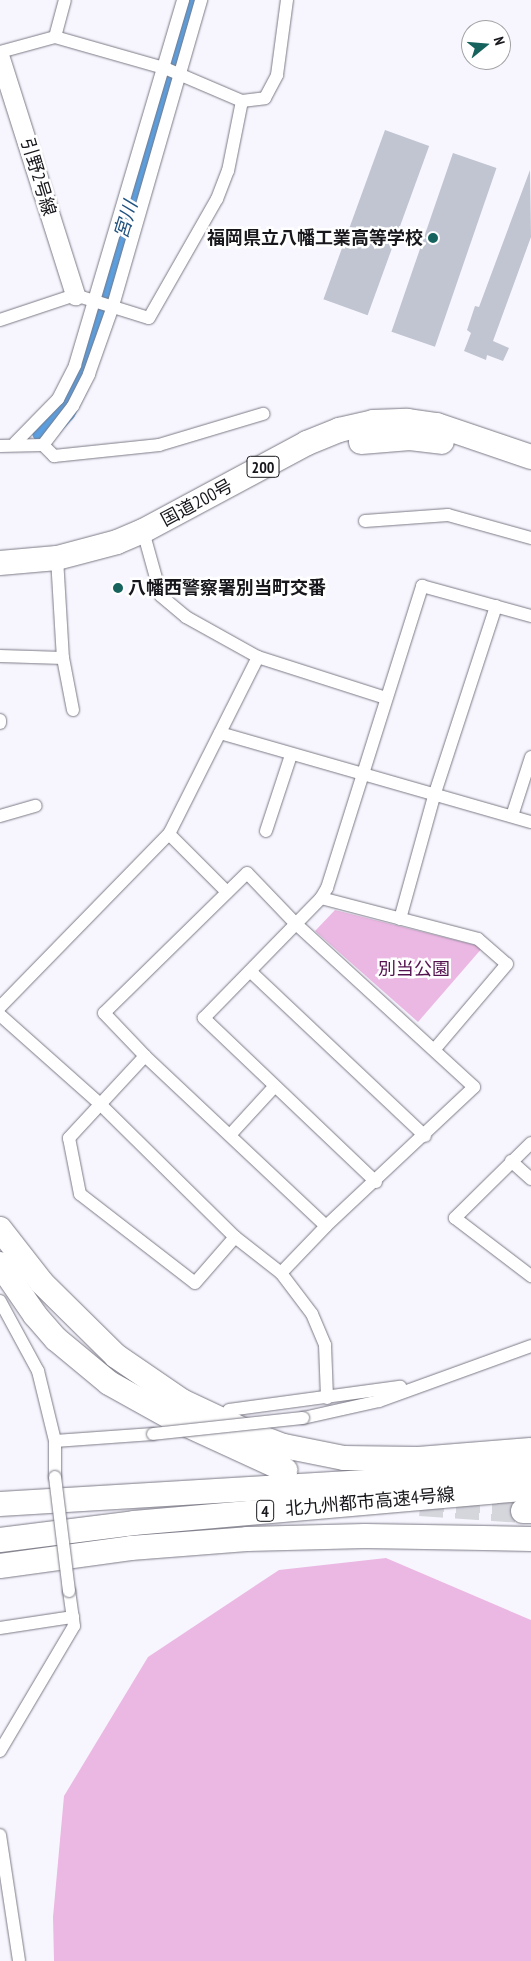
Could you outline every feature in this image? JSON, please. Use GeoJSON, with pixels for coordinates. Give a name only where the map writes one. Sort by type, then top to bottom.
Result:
{"type":"FeatureCollection","features":[{"type":"Feature","properties":{"kind":"highway","name":"国道200号"},"geometry":{"type":"LineString","coordinates":[[146,537],[307,443],[339,430],[373,422],[407,421],[437,425],[531,457]]}},
{"type":"Feature","properties":{"kind":"highway","name":"国道200号"},"geometry":{"type":"LineString","coordinates":[[0,578],[58,565],[146,537],[307,460],[343,446],[376,438],[438,441],[467,448],[531,472]]}},
{"type":"Feature","properties":{"kind":"highway","name":"国道200号"},"geometry":{"type":"LineString","coordinates":[[0,563],[58,565]]}},
{"type":"Feature","properties":{"kind":"highway"},"geometry":{"type":"LineString","coordinates":[[0,1229],[42,1283],[116,1356],[182,1401],[252,1434],[284,1446],[344,1458],[418,1459],[531,1450]]}},
{"type":"Feature","properties":{"kind":"highway"},"geometry":{"type":"LineString","coordinates":[[0,1264],[35,1315],[56,1339],[102,1378],[170,1417],[285,1470]]}},
{"type":"Feature","properties":{"kind":"highway"},"geometry":{"type":"LineString","coordinates":[[0,1504],[531,1472]]}},
{"type":"Feature","properties":{"kind":"highway","name":"北九州都市高速4号線"},"geometry":{"type":"LineString","coordinates":[[0,1540],[134,1523],[531,1488]]}},
{"type":"Feature","properties":{"kind":"highway","name":"北九州都市高速4号線"},"geometry":{"type":"LineString","coordinates":[[0,1566],[205,1541],[356,1536],[531,1539]]}},
{"type":"Feature","properties":{"kind":"highway"},"geometry":{"type":"LineString","coordinates":[[0,1581],[205,1541]]}},
{"type":"Feature","properties":{"kind":"street"},"geometry":{"type":"LineString","coordinates":[[55,37],[66,0]]}},
{"type":"Feature","properties":{"kind":"street"},"geometry":{"type":"LineString","coordinates":[[15,443],[58,399],[76,365],[103,305],[172,71],[184,0]]}},
{"type":"Feature","properties":{"kind":"street"},"geometry":{"type":"LineString","coordinates":[[43,445],[74,406],[89,374],[103,305],[172,71],[201,0]]}},
{"type":"Feature","properties":{"kind":"street"},"geometry":{"type":"LineString","coordinates":[[0,52],[55,37],[172,71],[242,101],[265,98],[277,75],[287,0]]}},
{"type":"Feature","properties":{"kind":"street","name":"引野2号線"},"geometry":{"type":"LineString","coordinates":[[0,58],[5,86],[75,295]]}},
{"type":"Feature","properties":{"kind":"street"},"geometry":{"type":"LineString","coordinates":[[0,320],[75,295],[149,318],[217,199],[228,171],[242,101]]}},
{"type":"Feature","properties":{"kind":"street"},"geometry":{"type":"LineString","coordinates":[[0,446],[15,443],[43,445],[54,456],[159,445],[263,414]]}},
{"type":"Feature","properties":{"kind":"street"},"geometry":{"type":"LineString","coordinates":[[365,520],[448,515],[531,538]]}},
{"type":"Feature","properties":{"kind":"street"},"geometry":{"type":"LineString","coordinates":[[146,537],[161,596],[186,617],[258,657],[386,698]]}},
{"type":"Feature","properties":{"kind":"street"},"geometry":{"type":"LineString","coordinates":[[58,565],[63,658],[73,710]]}},
{"type":"Feature","properties":{"kind":"street"},"geometry":{"type":"LineString","coordinates":[[376,1182],[274,1087],[204,1018],[322,898],[327,888],[422,586],[531,616]]}},
{"type":"Feature","properties":{"kind":"street"},"geometry":{"type":"LineString","coordinates":[[400,919],[434,796],[496,606]]}},
{"type":"Feature","properties":{"kind":"street"},"geometry":{"type":"LineString","coordinates":[[0,656],[63,658]]}},
{"type":"Feature","properties":{"kind":"street"},"geometry":{"type":"LineString","coordinates":[[0,1007],[169,834],[258,657]]}},
{"type":"Feature","properties":{"kind":"street"},"geometry":{"type":"LineString","coordinates":[[220,733],[290,755],[531,822]]}},
{"type":"Feature","properties":{"kind":"street"},"geometry":{"type":"LineString","coordinates":[[266,831],[290,755]]}},
{"type":"Feature","properties":{"kind":"street"},"geometry":{"type":"LineString","coordinates":[[512,816],[531,758]]}},
{"type":"Feature","properties":{"kind":"street"},"geometry":{"type":"LineString","coordinates":[[0,816],[36,806]]}},
{"type":"Feature","properties":{"kind":"street"},"geometry":{"type":"LineString","coordinates":[[169,834],[227,892]]}},
{"type":"Feature","properties":{"kind":"street"},"geometry":{"type":"LineString","coordinates":[[281,1273],[326,1226],[425,1136],[474,1087],[435,1049],[296,923],[248,873],[104,1012],[145,1056],[326,1226]]}},
{"type":"Feature","properties":{"kind":"street"},"geometry":{"type":"LineString","coordinates":[[322,898],[478,939],[507,964],[435,1049]]}},
{"type":"Feature","properties":{"kind":"street"},"geometry":{"type":"LineString","coordinates":[[251,972],[425,1136]]}},
{"type":"Feature","properties":{"kind":"street"},"geometry":{"type":"LineString","coordinates":[[0,1015],[99,1103],[235,1237],[281,1273],[312,1314],[325,1345],[326,1398]]}},
{"type":"Feature","properties":{"kind":"street"},"geometry":{"type":"LineString","coordinates":[[145,1056],[99,1103],[69,1138],[80,1194],[195,1282],[235,1237]]}},
{"type":"Feature","properties":{"kind":"street"},"geometry":{"type":"LineString","coordinates":[[230,1135],[274,1087]]}},
{"type":"Feature","properties":{"kind":"street"},"geometry":{"type":"LineString","coordinates":[[531,1143],[454,1218],[531,1276]]}},
{"type":"Feature","properties":{"kind":"street"},"geometry":{"type":"LineString","coordinates":[[511,1161],[531,1178]]}},
{"type":"Feature","properties":{"kind":"street"},"geometry":{"type":"LineString","coordinates":[[0,1301],[38,1371],[55,1441],[55,1477],[74,1626],[0,1751]]}},
{"type":"Feature","properties":{"kind":"street"},"geometry":{"type":"LineString","coordinates":[[55,1441],[153,1434],[303,1418],[361,1406],[433,1383],[531,1346]]}},
{"type":"Feature","properties":{"kind":"street"},"geometry":{"type":"LineString","coordinates":[[229,1410],[433,1383]]}},
{"type":"Feature","properties":{"kind":"street"},"geometry":{"type":"LineString","coordinates":[[0,1628],[73,1617]]}},
{"type":"Feature","properties":{"kind":"street"},"geometry":{"type":"LineString","coordinates":[[0,1835],[19,1961]]}},
{"type":"Feature","properties":{"kind":"green space","name":"別当公園"},"geometry":{"type":"Polygon","coordinates":[[[335,910],[483,947],[418,1022],[315,931],[335,910]]]}},
{"type":"Feature","properties":{"kind":"green space"},"geometry":{"type":"Polygon","coordinates":[[[386,1558],[531,1620],[531,1961],[54,1961],[53,1917],[64,1796],[148,1657],[279,1570],[386,1558]]]}},
{"type":"Feature","properties":{"kind":"building"},"geometry":{"type":"Polygon","coordinates":[[[385,130],[429,146],[368,315],[323,299],[385,130]]]}},
{"type":"Feature","properties":{"kind":"building"},"geometry":{"type":"Polygon","coordinates":[[[453,153],[496,168],[435,347],[391,332],[453,153]]]}},
{"type":"Feature","properties":{"kind":"building"},"geometry":{"type":"Polygon","coordinates":[[[530,170],[531,237],[493,341],[509,348],[503,361],[487,355],[486,360],[464,351],[471,333],[467,330],[475,306],[479,307],[530,170]]]}},
{"type":"Feature","properties":{"kind":"waterway","name":"宮川"},"geometry":{"type":"LineString","coordinates":[[44,431],[63,410],[77,382],[192,0]]}},
{"type":"Feature","properties":{"kind":"tunnel"},"geometry":{"type":"LineString","coordinates":[[420,1504],[523,1511]]}},
{"type":"Feature","properties":{"kind":"place","name":"福岡県立八幡工業高等学校"},"geometry":{"type":"Point","coordinates":[433,238]}},
{"type":"Feature","properties":{"kind":"place","name":"八幡西警察署別当町交番"},"geometry":{"type":"Point","coordinates":[118,588]}}]}
